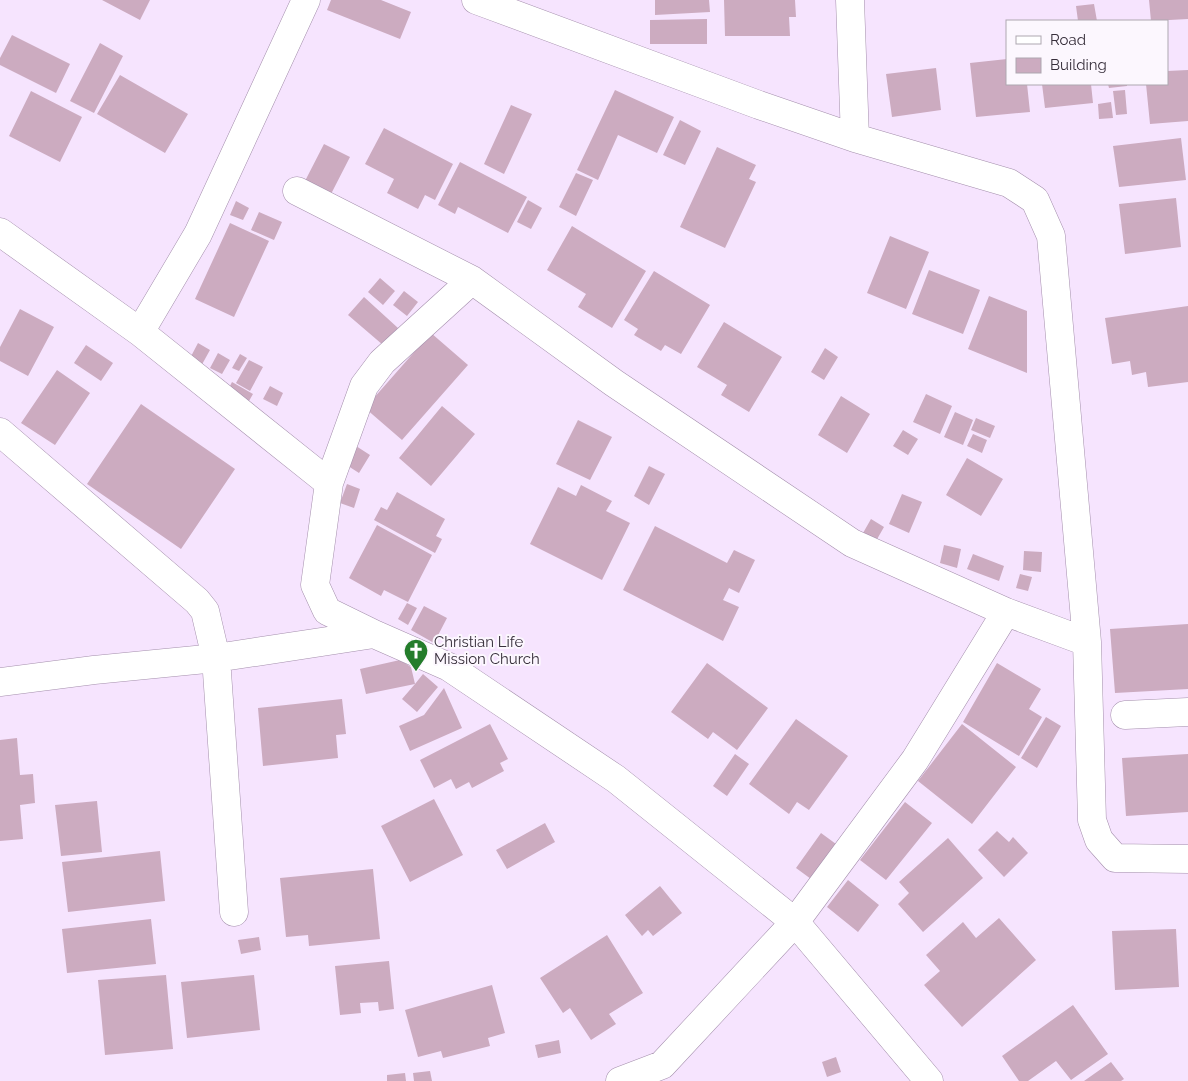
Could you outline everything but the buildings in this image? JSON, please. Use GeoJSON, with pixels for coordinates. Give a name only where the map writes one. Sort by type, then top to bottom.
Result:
{"type":"FeatureCollection","features":[{"type":"Feature","properties":{"kind":"street"},"geometry":{"type":"LineString","coordinates":[[140,332],[198,234],[306,0]]}},
{"type":"Feature","properties":{"kind":"street"},"geometry":{"type":"LineString","coordinates":[[476,0],[759,105],[855,138],[1009,183],[1035,200],[1051,236],[1086,642],[1092,820],[1099,840],[1114,858],[1188,859]]}},
{"type":"Feature","properties":{"kind":"street"},"geometry":{"type":"LineString","coordinates":[[850,0],[855,138]]}},
{"type":"Feature","properties":{"kind":"street"},"geometry":{"type":"LineString","coordinates":[[297,191],[472,280],[614,383],[852,543],[1006,612],[1086,642]]}},
{"type":"Feature","properties":{"kind":"street"},"geometry":{"type":"LineString","coordinates":[[0,232],[140,332],[329,483]]}},
{"type":"Feature","properties":{"kind":"street"},"geometry":{"type":"LineString","coordinates":[[472,280],[382,362],[364,386],[329,483],[315,586],[327,611],[449,667],[616,779],[795,922],[929,1081]]}},
{"type":"Feature","properties":{"kind":"street"},"geometry":{"type":"LineString","coordinates":[[0,432],[197,601],[205,611],[216,658],[234,912]]}},
{"type":"Feature","properties":{"kind":"street"},"geometry":{"type":"LineString","coordinates":[[620,1081],[662,1065],[795,922],[915,760],[1006,612]]}},
{"type":"Feature","properties":{"kind":"street"},"geometry":{"type":"LineString","coordinates":[[0,682],[94,670],[216,658],[374,634]]}},
{"type":"Feature","properties":{"kind":"street"},"geometry":{"type":"LineString","coordinates":[[1125,715],[1188,712]]}},
{"type":"Feature","properties":{"kind":"place","name":"Christian Life Mission Church"},"geometry":{"type":"Point","coordinates":[416,672]}}]}
